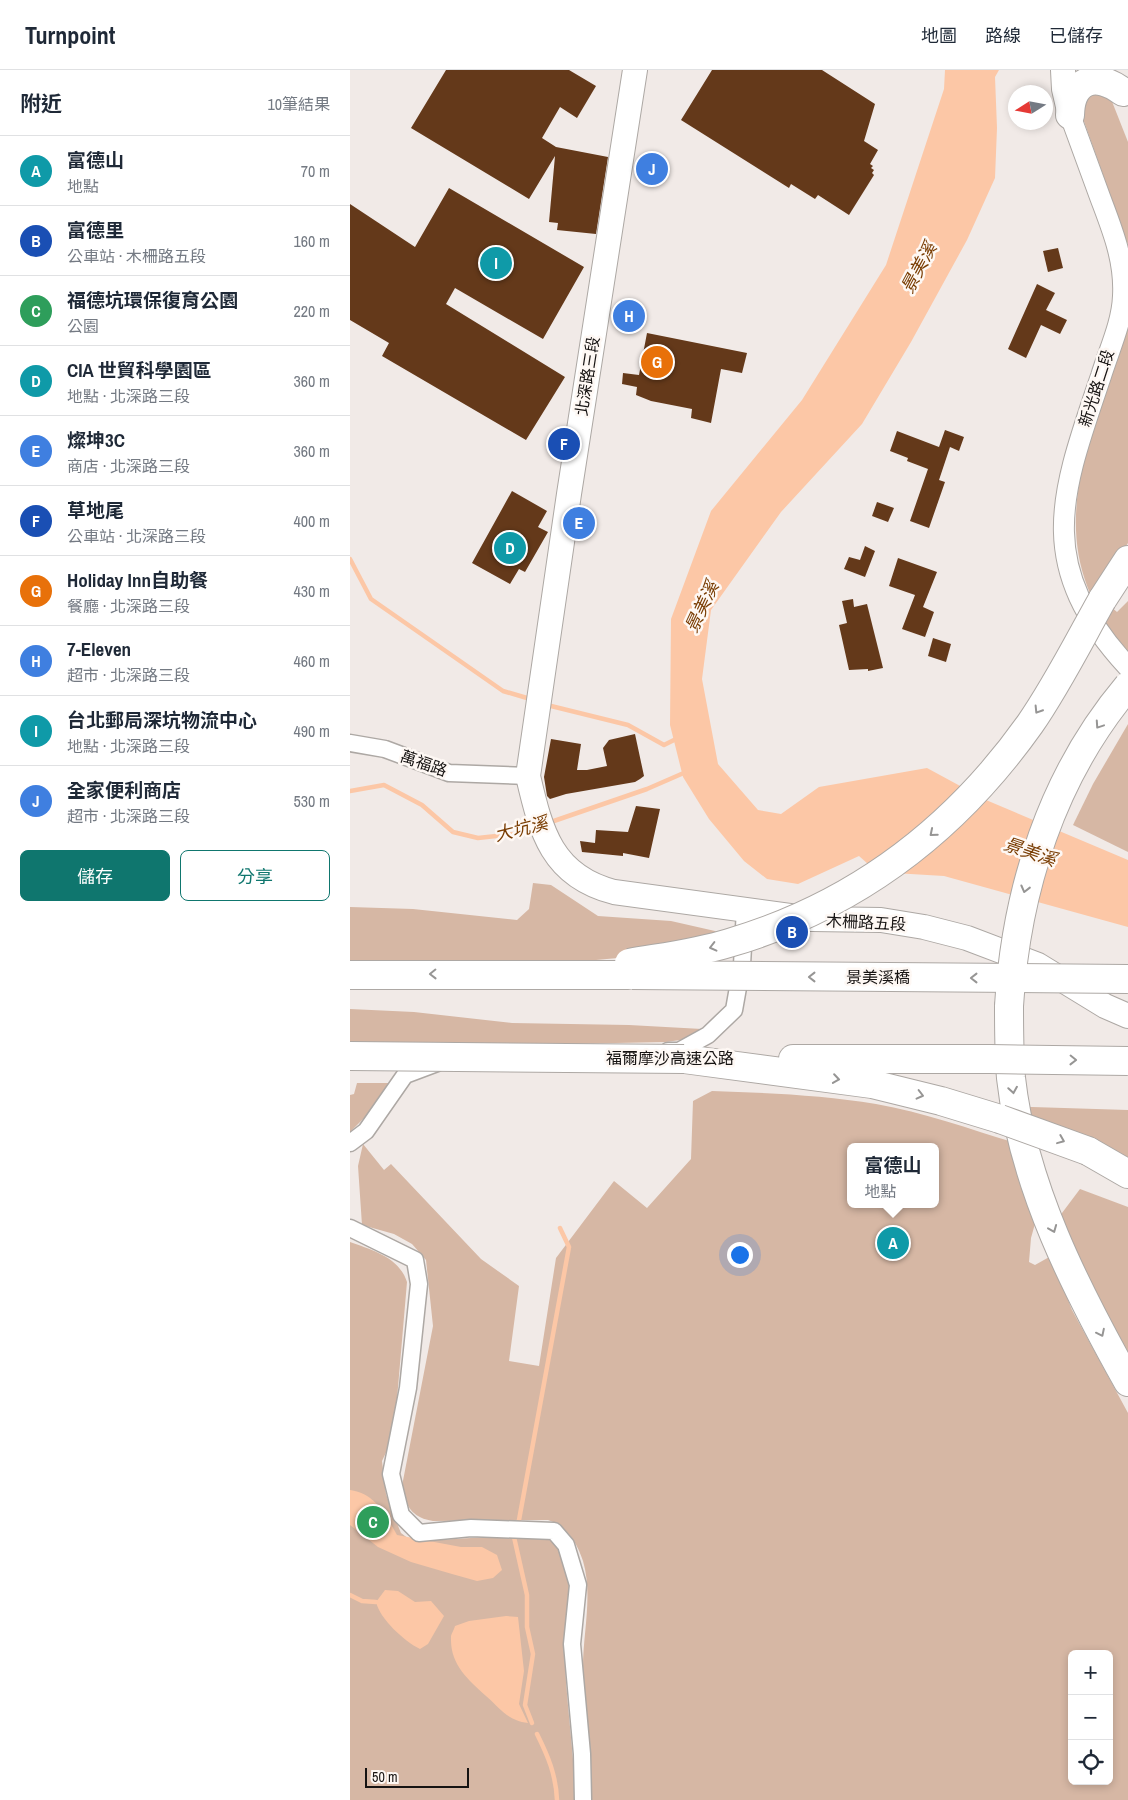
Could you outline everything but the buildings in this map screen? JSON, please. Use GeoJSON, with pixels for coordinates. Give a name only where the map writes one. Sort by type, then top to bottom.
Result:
{"type":"FeatureCollection","features":[{"type":"Feature","properties":{"kind":"highway"},"geometry":{"type":"LineString","coordinates":[[1070,115],[1071,102],[1075,93],[1083,85],[1101,80],[1110,82],[1122,89]]}},
{"type":"Feature","properties":{"kind":"highway"},"geometry":{"type":"LineString","coordinates":[[350,975],[628,969],[756,934],[825,905],[903,857],[964,805],[992,774],[1030,723],[1064,669],[1113,599],[1128,560]]}},
{"type":"Feature","properties":{"kind":"highway"},"geometry":{"type":"LineString","coordinates":[[1128,686],[1099,724],[1075,764],[1039,845],[1018,920],[1012,958],[1008,1006],[1011,1078],[1017,1114],[1036,1183],[1080,1290],[1128,1382]]}},
{"type":"Feature","properties":{"kind":"highway","name":"景美溪橋"},"geometry":{"type":"LineString","coordinates":[[628,969],[1128,979]]}},
{"type":"Feature","properties":{"kind":"highway","name":"福爾摩沙高速公路"},"geometry":{"type":"LineString","coordinates":[[350,1056],[684,1059],[873,1071]]}},
{"type":"Feature","properties":{"kind":"highway"},"geometry":{"type":"LineString","coordinates":[[873,1071],[990,1059],[1128,1061]]}},
{"type":"Feature","properties":{"kind":"highway"},"geometry":{"type":"LineString","coordinates":[[873,1071],[941,1100],[1088,1150],[1128,1168]]}},
{"type":"Feature","properties":{"kind":"highway"},"geometry":{"type":"LineString","coordinates":[[1088,1150],[1128,1174]]}},
{"type":"Feature","properties":{"kind":"main road","name":"北深路三段"},"geometry":{"type":"LineString","coordinates":[[528,776],[635,70]]}},
{"type":"Feature","properties":{"kind":"main road","name":"新光路二段"},"geometry":{"type":"LineString","coordinates":[[1062,70],[1070,115]]}},
{"type":"Feature","properties":{"kind":"main road","name":"木柵路五段"},"geometry":{"type":"LineString","coordinates":[[528,776],[537,815],[550,843],[565,866],[575,876],[588,883],[614,892],[812,919],[896,921],[967,938],[1038,965],[1105,1006],[1128,1016]]}},
{"type":"Feature","properties":{"kind":"street","name":"新光路二段"},"geometry":{"type":"LineString","coordinates":[[1070,115],[1115,239],[1124,280],[1120,318],[1072,463],[1063,517],[1064,540],[1069,568],[1078,597],[1093,625],[1128,667]]}},
{"type":"Feature","properties":{"kind":"street","name":"萬福路"},"geometry":{"type":"LineString","coordinates":[[350,743],[386,749],[449,773],[528,776]]}},
{"type":"Feature","properties":{"kind":"street"},"geometry":{"type":"LineString","coordinates":[[350,1143],[366,1131],[405,1075],[432,1064],[483,1056],[679,1051],[708,1035],[734,1010],[742,965],[745,909]]}},
{"type":"Feature","properties":{"kind":"street"},"geometry":{"type":"LineString","coordinates":[[350,1228],[415,1260],[419,1284],[408,1388],[391,1474],[401,1515],[419,1532],[471,1528],[554,1531],[566,1544],[578,1585],[572,1644],[582,1754],[583,1800]]}},
{"type":"Feature","properties":{"kind":"shaded area"},"geometry":{"type":"Polygon","coordinates":[[[1097,91],[1111,99],[1128,142],[1128,245],[1081,113],[1083,101],[1097,91]]]}},
{"type":"Feature","properties":{"kind":"shaded area"},"geometry":{"type":"Polygon","coordinates":[[[1128,328],[1128,543],[1095,593],[1117,612],[1128,601],[1128,653],[1099,612],[1083,573],[1076,533],[1078,494],[1086,454],[1128,328]]]}},
{"type":"Feature","properties":{"kind":"shaded area"},"geometry":{"type":"Polygon","coordinates":[[[1128,724],[1128,852],[1073,825],[1093,784],[1128,724]]]}},
{"type":"Feature","properties":{"kind":"shaded area"},"geometry":{"type":"Polygon","coordinates":[[[533,883],[551,885],[598,916],[671,921],[715,931],[722,937],[639,956],[564,963],[350,963],[350,907],[413,909],[517,920],[529,909],[533,883]]]}},
{"type":"Feature","properties":{"kind":"shaded area"},"geometry":{"type":"Polygon","coordinates":[[[350,1009],[414,1012],[512,1023],[629,1025],[702,1029],[687,1039],[666,1042],[515,1045],[350,1044],[350,1009]]]}},
{"type":"Feature","properties":{"kind":"shaded area"},"geometry":{"type":"Polygon","coordinates":[[[357,1083],[392,1083],[365,1117],[350,1132],[350,1095],[354,1094],[357,1083]]]}},
{"type":"Feature","properties":{"kind":"shaded area"},"geometry":{"type":"Polygon","coordinates":[[[712,1091],[835,1098],[876,1104],[946,1121],[1016,1143],[1038,1213],[1031,1238],[1029,1262],[1035,1265],[1051,1256],[1072,1310],[1128,1413],[1128,1800],[592,1800],[583,1684],[587,1587],[583,1561],[578,1548],[566,1531],[561,1526],[548,1520],[433,1521],[416,1515],[406,1503],[401,1491],[433,1326],[426,1260],[412,1244],[394,1234],[362,1225],[358,1166],[363,1144],[384,1170],[391,1164],[481,1259],[519,1286],[509,1361],[539,1366],[556,1258],[614,1181],[647,1208],[691,1159],[693,1101],[712,1091]]]}},
{"type":"Feature","properties":{"kind":"shaded area"},"geometry":{"type":"Polygon","coordinates":[[[997,1106],[1128,1110],[1128,1159],[997,1106]]]}},
{"type":"Feature","properties":{"kind":"shaded area"},"geometry":{"type":"Polygon","coordinates":[[[1080,1189],[1128,1207],[1128,1360],[1059,1217],[1080,1189]]]}},
{"type":"Feature","properties":{"kind":"shaded area"},"geometry":{"type":"Polygon","coordinates":[[[350,1242],[391,1260],[398,1266],[407,1282],[395,1422],[390,1444],[382,1461],[386,1494],[401,1533],[409,1539],[422,1541],[487,1537],[550,1538],[560,1554],[566,1571],[569,1589],[570,1607],[566,1682],[576,1800],[350,1800],[350,1242]]]}},
{"type":"Feature","properties":{"kind":"water","name":"景美溪"},"geometry":{"type":"Polygon","coordinates":[[[945,70],[999,70],[995,77],[997,128],[995,178],[967,240],[911,342],[862,424],[781,512],[711,610],[702,679],[718,764],[758,810],[781,814],[819,787],[927,768],[986,800],[1128,860],[1128,927],[944,876],[877,872],[859,856],[798,884],[767,879],[744,861],[709,819],[683,777],[670,725],[671,619],[711,511],[802,400],[886,265],[944,89],[945,70]]]}},
{"type":"Feature","properties":{"kind":"water"},"geometry":{"type":"Polygon","coordinates":[[[350,1490],[359,1492],[373,1500],[384,1513],[397,1535],[461,1547],[482,1547],[497,1555],[502,1570],[493,1578],[477,1581],[411,1562],[378,1547],[350,1525],[350,1490]]]}},
{"type":"Feature","properties":{"kind":"water"},"geometry":{"type":"Polygon","coordinates":[[[385,1590],[398,1591],[415,1602],[431,1601],[444,1616],[428,1644],[420,1649],[407,1641],[387,1622],[378,1609],[376,1602],[385,1590]]]}},
{"type":"Feature","properties":{"kind":"water"},"geometry":{"type":"Polygon","coordinates":[[[506,1616],[518,1617],[524,1671],[519,1704],[528,1723],[509,1717],[473,1684],[461,1671],[451,1647],[451,1636],[455,1626],[469,1621],[506,1616]]]}},
{"type":"Feature","properties":{"kind":"waterway"},"geometry":{"type":"LineString","coordinates":[[350,559],[371,599],[503,691],[527,698]]}},
{"type":"Feature","properties":{"kind":"waterway"},"geometry":{"type":"LineString","coordinates":[[551,706],[628,725],[664,745],[678,738]]}},
{"type":"Feature","properties":{"kind":"waterway","name":"大坑溪"},"geometry":{"type":"LineString","coordinates":[[548,823],[647,789],[686,772]]}},
{"type":"Feature","properties":{"kind":"waterway","name":"大坑溪"},"geometry":{"type":"LineString","coordinates":[[350,791],[384,785],[422,805],[453,832],[478,838],[514,834],[536,827]]}},
{"type":"Feature","properties":{"kind":"waterway"},"geometry":{"type":"LineString","coordinates":[[519,1520],[569,1247],[560,1228]]}},
{"type":"Feature","properties":{"kind":"waterway"},"geometry":{"type":"LineString","coordinates":[[514,1537],[527,1595],[527,1627],[533,1654],[525,1705],[532,1723]]}},
{"type":"Feature","properties":{"kind":"waterway"},"geometry":{"type":"LineString","coordinates":[[350,1595],[362,1601],[376,1602]]}},
{"type":"Feature","properties":{"kind":"waterway"},"geometry":{"type":"LineString","coordinates":[[537,1734],[551,1766],[557,1800]]}},
{"type":"Feature","properties":{"kind":"place","name":"全家便利商店"},"geometry":{"type":"Point","coordinates":[652,169]}},
{"type":"Feature","properties":{"kind":"place","name":"台北郵局深坑物流中心"},"geometry":{"type":"Point","coordinates":[496,263]}},
{"type":"Feature","properties":{"kind":"place","name":"7-Eleven"},"geometry":{"type":"Point","coordinates":[629,316]}},
{"type":"Feature","properties":{"kind":"place","name":"Holiday Inn自助餐"},"geometry":{"type":"Point","coordinates":[657,362]}},
{"type":"Feature","properties":{"kind":"place","name":"草地尾"},"geometry":{"type":"Point","coordinates":[564,444]}},
{"type":"Feature","properties":{"kind":"place","name":"燦坤3C"},"geometry":{"type":"Point","coordinates":[579,523]}},
{"type":"Feature","properties":{"kind":"place","name":"CIA 世貿科學園區"},"geometry":{"type":"Point","coordinates":[510,548]}},
{"type":"Feature","properties":{"kind":"place","name":"富德里"},"geometry":{"type":"Point","coordinates":[792,932]}},
{"type":"Feature","properties":{"kind":"place","name":"富德山"},"geometry":{"type":"Point","coordinates":[893,1243]}},
{"type":"Feature","properties":{"kind":"place","name":"福德坑環保復育公園"},"geometry":{"type":"Point","coordinates":[373,1522]}}]}
